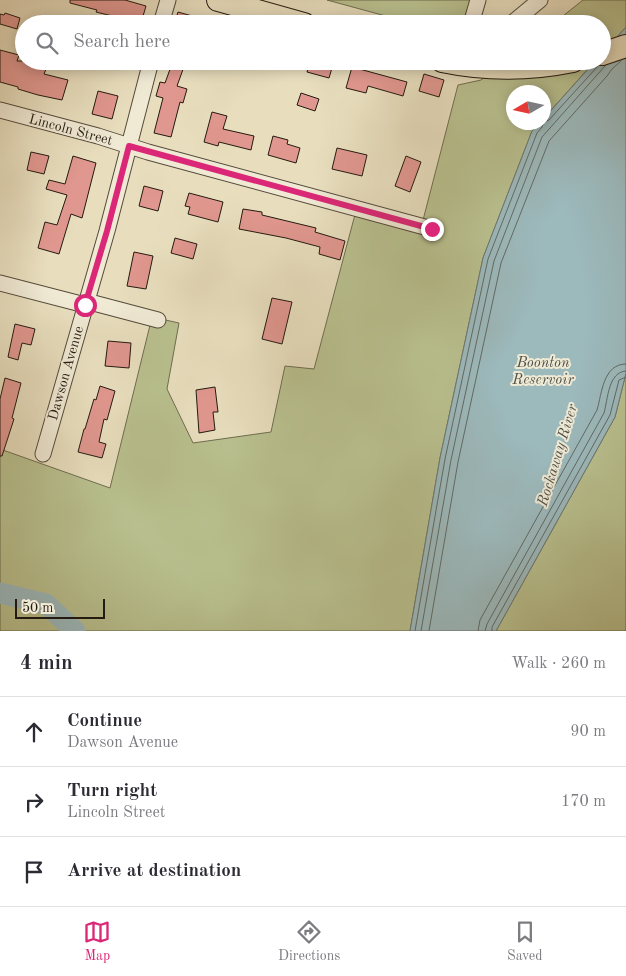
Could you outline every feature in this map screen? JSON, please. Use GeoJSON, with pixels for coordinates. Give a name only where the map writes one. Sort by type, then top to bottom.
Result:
{"type":"FeatureCollection","features":[{"type":"Feature","properties":{"kind":"main road"},"geometry":{"type":"LineString","coordinates":[[218,0],[272,15]]}},
{"type":"Feature","properties":{"kind":"main road"},"geometry":{"type":"LineString","coordinates":[[611,51],[626,46]]}},
{"type":"Feature","properties":{"kind":"street"},"geometry":{"type":"LineString","coordinates":[[164,15],[168,0]]}},
{"type":"Feature","properties":{"kind":"street"},"geometry":{"type":"LineString","coordinates":[[474,15],[478,0]]}},
{"type":"Feature","properties":{"kind":"street"},"geometry":{"type":"LineString","coordinates":[[522,15],[540,0]]}},
{"type":"Feature","properties":{"kind":"street","name":"Dawson Avenue"},"geometry":{"type":"LineString","coordinates":[[43,454],[107,231],[149,70]]}},
{"type":"Feature","properties":{"kind":"street","name":"Lincoln Street"},"geometry":{"type":"LineString","coordinates":[[0,110],[432,229]]}},
{"type":"Feature","properties":{"kind":"street"},"geometry":{"type":"LineString","coordinates":[[0,283],[158,320]]}},
{"type":"Feature","properties":{"kind":"green space"},"geometry":{"type":"Polygon","coordinates":[[[327,0],[480,0],[477,11],[472,15],[382,15],[327,0]]]}},
{"type":"Feature","properties":{"kind":"green space"},"geometry":{"type":"Polygon","coordinates":[[[583,0],[626,0],[626,27],[611,44],[611,15],[564,15],[583,0]]]}},
{"type":"Feature","properties":{"kind":"green space"},"geometry":{"type":"Polygon","coordinates":[[[494,70],[587,70],[551,110],[551,85],[506,85],[506,130],[533,130],[483,258],[440,458],[410,631],[0,631],[0,449],[110,488],[152,317],[179,323],[167,389],[193,443],[271,432],[285,366],[314,369],[357,207],[422,224],[458,85],[481,80],[494,70]]]}},
{"type":"Feature","properties":{"kind":"green space"},"geometry":{"type":"Polygon","coordinates":[[[626,373],[626,631],[496,631],[615,417],[626,373]]]}},
{"type":"Feature","properties":{"kind":"water","name":"Boonton Reservoir"},"geometry":{"type":"Polygon","coordinates":[[[626,27],[626,373],[615,417],[496,631],[410,631],[440,458],[483,258],[532,131],[551,130],[551,110],[587,70],[611,70],[611,44],[626,27]]]}},
{"type":"Feature","properties":{"kind":"building"},"geometry":{"type":"Polygon","coordinates":[[[70,0],[125,0],[146,6],[143,15],[108,15],[70,3],[70,0]]]}},
{"type":"Feature","properties":{"kind":"building"},"geometry":{"type":"Polygon","coordinates":[[[178,12],[189,15],[177,15],[178,12]]]}},
{"type":"Feature","properties":{"kind":"building"},"geometry":{"type":"Polygon","coordinates":[[[5,13],[15,16],[15,28],[0,24],[0,14],[4,15],[5,13]]]}},
{"type":"Feature","properties":{"kind":"building"},"geometry":{"type":"Polygon","coordinates":[[[0,50],[15,54],[15,70],[46,70],[44,74],[68,80],[62,100],[38,95],[0,82],[0,50]]]}},
{"type":"Feature","properties":{"kind":"building"},"geometry":{"type":"Polygon","coordinates":[[[170,70],[183,70],[177,86],[187,89],[183,103],[180,102],[171,137],[154,133],[163,98],[156,96],[160,82],[165,83],[170,70]]]}},
{"type":"Feature","properties":{"kind":"building"},"geometry":{"type":"Polygon","coordinates":[[[308,70],[331,70],[329,78],[307,72],[308,70]]]}},
{"type":"Feature","properties":{"kind":"building"},"geometry":{"type":"Polygon","coordinates":[[[351,70],[363,70],[407,82],[403,96],[368,86],[366,93],[346,88],[351,70]]]}},
{"type":"Feature","properties":{"kind":"building"},"geometry":{"type":"Polygon","coordinates":[[[424,74],[444,80],[439,97],[419,91],[424,74]]]}},
{"type":"Feature","properties":{"kind":"building"},"geometry":{"type":"Polygon","coordinates":[[[98,91],[118,96],[112,119],[92,114],[98,91]]]}},
{"type":"Feature","properties":{"kind":"building"},"geometry":{"type":"Polygon","coordinates":[[[301,93],[319,99],[315,111],[297,105],[301,93]]]}},
{"type":"Feature","properties":{"kind":"building"},"geometry":{"type":"Polygon","coordinates":[[[212,112],[227,116],[223,129],[254,136],[251,150],[219,142],[218,146],[204,142],[212,112]]]}},
{"type":"Feature","properties":{"kind":"building"},"geometry":{"type":"Polygon","coordinates":[[[273,136],[288,140],[287,144],[300,148],[296,163],[268,155],[273,136]]]}},
{"type":"Feature","properties":{"kind":"building"},"geometry":{"type":"Polygon","coordinates":[[[337,148],[367,155],[362,176],[332,169],[337,148]]]}},
{"type":"Feature","properties":{"kind":"building"},"geometry":{"type":"Polygon","coordinates":[[[31,152],[49,156],[44,174],[27,170],[31,152]]]}},
{"type":"Feature","properties":{"kind":"building"},"geometry":{"type":"Polygon","coordinates":[[[73,156],[96,163],[82,218],[71,214],[59,254],[38,248],[45,222],[57,225],[67,195],[46,189],[49,180],[65,184],[73,156]]]}},
{"type":"Feature","properties":{"kind":"building"},"geometry":{"type":"Polygon","coordinates":[[[406,156],[421,162],[410,192],[395,186],[406,156]]]}},
{"type":"Feature","properties":{"kind":"building"},"geometry":{"type":"Polygon","coordinates":[[[144,186],[163,191],[158,211],[139,206],[144,186]]]}},
{"type":"Feature","properties":{"kind":"building"},"geometry":{"type":"Polygon","coordinates":[[[189,193],[223,202],[218,222],[188,214],[190,207],[185,206],[189,193]]]}},
{"type":"Feature","properties":{"kind":"building"},"geometry":{"type":"Polygon","coordinates":[[[243,209],[262,212],[262,215],[316,228],[315,232],[345,241],[340,260],[319,254],[320,247],[239,229],[243,209]]]}},
{"type":"Feature","properties":{"kind":"building"},"geometry":{"type":"Polygon","coordinates":[[[175,238],[197,244],[193,259],[171,253],[175,238]]]}},
{"type":"Feature","properties":{"kind":"building"},"geometry":{"type":"Polygon","coordinates":[[[134,252],[153,256],[146,289],[127,286],[134,252]]]}},
{"type":"Feature","properties":{"kind":"building"},"geometry":{"type":"Polygon","coordinates":[[[272,298],[292,302],[282,344],[262,339],[272,298]]]}},
{"type":"Feature","properties":{"kind":"building"},"geometry":{"type":"Polygon","coordinates":[[[15,324],[35,329],[31,345],[22,343],[18,360],[8,357],[15,324]]]}},
{"type":"Feature","properties":{"kind":"building"},"geometry":{"type":"Polygon","coordinates":[[[108,341],[131,343],[129,368],[105,366],[108,341]]]}},
{"type":"Feature","properties":{"kind":"building"},"geometry":{"type":"Polygon","coordinates":[[[5,378],[21,383],[12,418],[14,419],[2,456],[0,456],[0,399],[5,378]]]}},
{"type":"Feature","properties":{"kind":"building"},"geometry":{"type":"Polygon","coordinates":[[[100,386],[115,391],[107,420],[104,419],[99,442],[106,444],[102,458],[78,452],[94,399],[96,400],[100,386]]]}},
{"type":"Feature","properties":{"kind":"building"},"geometry":{"type":"Polygon","coordinates":[[[215,387],[218,412],[213,412],[215,430],[199,433],[196,390],[215,387]]]}},
{"type":"Feature","properties":{"kind":"waterway","name":"Rockaway River"},"geometry":{"type":"LineString","coordinates":[[0,593],[46,604],[75,631]]}},
{"type":"Feature","properties":{"kind":"route"},"geometry":{"type":"LineString","coordinates":[[85,305],[129,146],[432,229]]}}]}
